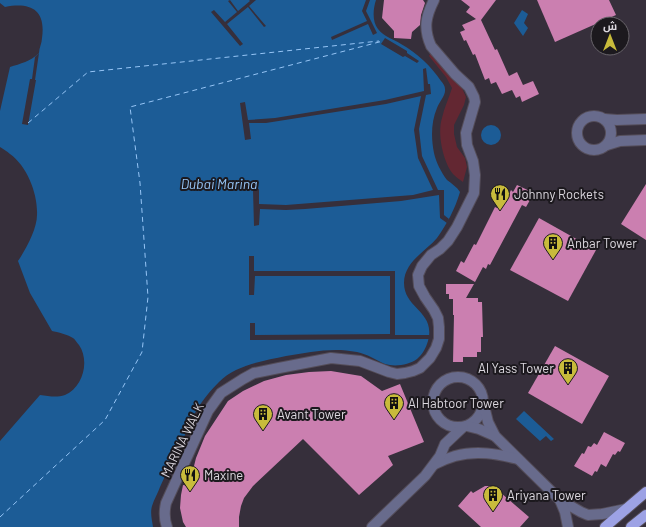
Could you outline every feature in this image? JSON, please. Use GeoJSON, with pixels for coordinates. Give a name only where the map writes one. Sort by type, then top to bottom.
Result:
{"type":"FeatureCollection","features":[{"type":"Feature","properties":{"kind":"main road"},"geometry":{"type":"LineString","coordinates":[[605,527],[646,492]]}},
{"type":"Feature","properties":{"kind":"main road"},"geometry":{"type":"LineString","coordinates":[[631,527],[646,515]]}},
{"type":"Feature","properties":{"kind":"street","name":"MARINA WALK"},"geometry":{"type":"LineString","coordinates":[[167,527],[164,512],[166,503],[208,411],[221,393],[242,379],[254,373],[331,358],[360,361],[389,372],[397,374],[405,373],[420,368],[430,358],[436,348],[439,339],[438,318],[424,297],[419,286],[418,275],[422,266],[448,241],[457,227],[474,193],[475,175],[466,133],[475,102],[469,87],[454,74],[429,42],[426,19],[434,0]]}},
{"type":"Feature","properties":{"kind":"street"},"geometry":{"type":"LineString","coordinates":[[604,119],[611,129],[610,140],[602,148],[597,150],[591,150],[584,147],[577,136],[577,129],[584,119],[595,116],[604,119],[617,120],[646,119]]}},
{"type":"Feature","properties":{"kind":"street"},"geometry":{"type":"LineString","coordinates":[[607,144],[646,140]]}},
{"type":"Feature","properties":{"kind":"street"},"geometry":{"type":"LineString","coordinates":[[495,436],[479,429],[465,427],[455,428],[440,421],[435,415],[432,400],[438,387],[450,378],[466,378],[473,382],[482,394],[488,422],[495,436],[560,500],[588,515],[626,509]]}},
{"type":"Feature","properties":{"kind":"street"},"geometry":{"type":"LineString","coordinates":[[372,527],[418,484],[434,464],[445,444],[478,417],[482,410],[483,402]]}},
{"type":"Feature","properties":{"kind":"street"},"geometry":{"type":"LineString","coordinates":[[440,421],[445,444]]}},
{"type":"Feature","properties":{"kind":"street"},"geometry":{"type":"LineString","coordinates":[[434,464],[453,456],[477,452],[519,459]]}},
{"type":"Feature","properties":{"kind":"street"},"geometry":{"type":"LineString","coordinates":[[560,500],[565,512],[568,527]]}},
{"type":"Feature","properties":{"kind":"shaded area"},"geometry":{"type":"Polygon","coordinates":[[[430,54],[433,54],[461,86],[466,97],[464,105],[454,125],[454,134],[457,147],[465,158],[467,167],[463,182],[449,169],[442,147],[440,131],[444,110],[452,88],[446,77],[429,56],[430,54]]]}},
{"type":"Feature","properties":{"kind":"water","name":"Dubai Marina"},"geometry":{"type":"Polygon","coordinates":[[[0,0],[376,0],[374,15],[375,23],[378,29],[383,34],[398,42],[423,60],[433,70],[444,86],[444,94],[435,113],[432,130],[433,147],[436,160],[443,174],[447,180],[460,192],[453,210],[441,233],[411,263],[405,276],[405,292],[428,323],[428,341],[421,355],[410,363],[393,365],[385,364],[357,352],[339,350],[322,351],[286,356],[250,364],[233,371],[212,389],[197,409],[152,506],[151,514],[153,527],[0,527],[0,441],[40,395],[59,396],[65,395],[71,391],[80,380],[83,373],[84,358],[79,345],[74,339],[52,331],[30,293],[18,261],[28,245],[37,221],[36,198],[30,181],[22,166],[8,152],[0,147],[0,111],[10,67],[29,60],[39,53],[43,28],[42,21],[35,10],[22,6],[5,7],[0,3],[0,0]]]}},
{"type":"Feature","properties":{"kind":"water"},"geometry":{"type":"Polygon","coordinates":[[[522,10],[528,14],[524,23],[528,28],[523,36],[514,23],[522,10]]]}},
{"type":"Feature","properties":{"kind":"water"},"geometry":{"type":"Polygon","coordinates":[[[491,125],[498,128],[501,135],[498,142],[491,145],[484,142],[481,135],[484,128],[491,125]]]}},
{"type":"Feature","properties":{"kind":"water"},"geometry":{"type":"Polygon","coordinates":[[[524,411],[554,439],[551,441],[546,436],[540,441],[516,419],[524,411]]]}},
{"type":"Feature","properties":{"kind":"pier"},"geometry":{"type":"Polygon","coordinates":[[[230,0],[238,11],[250,1],[249,0],[256,0],[249,6],[266,26],[264,27],[248,7],[227,24],[243,44],[240,46],[211,12],[214,10],[225,22],[237,12],[228,1],[230,0]]]}},
{"type":"Feature","properties":{"kind":"pier"},"geometry":{"type":"Polygon","coordinates":[[[366,0],[370,0],[366,11],[377,33],[373,35],[368,24],[332,40],[331,37],[367,21],[362,11],[366,0]]]}},
{"type":"Feature","properties":{"kind":"pier"},"geometry":{"type":"Polygon","coordinates":[[[385,38],[407,51],[407,53],[419,61],[417,63],[405,56],[403,57],[381,44],[385,38]]]}},
{"type":"Feature","properties":{"kind":"pier"},"geometry":{"type":"Polygon","coordinates":[[[39,53],[28,125],[22,124],[30,79],[32,79],[35,57],[39,53]]]}},
{"type":"Feature","properties":{"kind":"pier"},"geometry":{"type":"Polygon","coordinates":[[[426,68],[431,94],[426,95],[419,129],[422,156],[438,190],[444,190],[444,215],[449,219],[447,223],[440,218],[439,195],[401,201],[305,209],[260,209],[259,225],[254,226],[253,190],[259,189],[259,204],[286,205],[413,195],[433,190],[418,158],[414,130],[421,96],[386,104],[266,123],[249,123],[251,139],[245,140],[240,103],[245,102],[248,120],[275,118],[385,100],[424,91],[423,69],[426,68]]]}},
{"type":"Feature","properties":{"kind":"pier"},"geometry":{"type":"Polygon","coordinates":[[[249,256],[254,256],[254,271],[395,271],[395,335],[429,335],[429,339],[250,340],[250,323],[255,323],[255,335],[390,334],[390,276],[255,276],[254,295],[249,295],[249,256]]]}},
{"type":"Feature","properties":{"kind":"building"},"geometry":{"type":"Polygon","coordinates":[[[384,0],[423,0],[425,3],[421,15],[420,25],[412,32],[411,39],[394,38],[394,31],[382,18],[384,0]]]}},
{"type":"Feature","properties":{"kind":"building"},"geometry":{"type":"Polygon","coordinates":[[[461,0],[496,0],[481,20],[495,50],[497,49],[509,76],[517,72],[523,85],[533,81],[539,94],[522,102],[520,96],[516,98],[512,90],[502,94],[496,82],[491,84],[489,78],[485,80],[475,54],[473,55],[466,40],[464,41],[460,32],[465,30],[462,25],[476,19],[466,12],[470,7],[461,0]]]}},
{"type":"Feature","properties":{"kind":"building"},"geometry":{"type":"Polygon","coordinates":[[[537,0],[609,0],[616,15],[590,16],[590,27],[555,42],[537,0]]]}},
{"type":"Feature","properties":{"kind":"building"},"geometry":{"type":"Polygon","coordinates":[[[646,184],[646,240],[621,224],[646,184]]]}},
{"type":"Feature","properties":{"kind":"building"},"geometry":{"type":"Polygon","coordinates":[[[517,185],[534,193],[526,207],[522,205],[490,265],[488,264],[486,269],[483,267],[475,282],[456,271],[461,261],[464,263],[474,244],[476,245],[495,207],[497,208],[501,200],[505,202],[511,190],[513,192],[517,185]]]}},
{"type":"Feature","properties":{"kind":"building","name":"Anbar Tower"},"geometry":{"type":"Polygon","coordinates":[[[539,218],[596,250],[568,301],[510,270],[539,218]]]}},
{"type":"Feature","properties":{"kind":"building"},"geometry":{"type":"Polygon","coordinates":[[[446,284],[474,284],[466,298],[478,298],[478,302],[482,302],[483,337],[481,337],[481,352],[477,352],[477,357],[463,357],[463,362],[453,362],[453,299],[449,299],[449,294],[446,294],[446,284]]]}},
{"type":"Feature","properties":{"kind":"building","name":"Al Yass Tower"},"geometry":{"type":"Polygon","coordinates":[[[555,346],[609,376],[582,424],[528,393],[555,346]]]}},
{"type":"Feature","properties":{"kind":"building"},"geometry":{"type":"Polygon","coordinates":[[[331,371],[361,376],[382,391],[400,384],[424,442],[388,456],[393,465],[359,495],[303,439],[253,486],[244,498],[239,517],[239,527],[186,527],[183,522],[180,508],[183,485],[189,486],[196,458],[205,436],[228,401],[243,391],[264,381],[286,375],[331,371]]]}},
{"type":"Feature","properties":{"kind":"building"},"geometry":{"type":"Polygon","coordinates":[[[604,432],[625,443],[620,452],[618,451],[615,455],[613,454],[606,467],[601,464],[597,472],[595,471],[592,476],[574,466],[582,453],[584,454],[588,446],[591,447],[594,443],[597,445],[604,432]]]}},
{"type":"Feature","properties":{"kind":"building","name":"Ariyana Tower"},"geometry":{"type":"Polygon","coordinates":[[[485,486],[493,486],[529,517],[520,527],[481,527],[458,506],[471,491],[473,493],[485,486]]]}},
{"type":"Feature","properties":{"kind":"ferry route"},"geometry":{"type":"LineString","coordinates":[[28,123],[88,72],[379,41]]}},
{"type":"Feature","properties":{"kind":"ferry route"},"geometry":{"type":"LineString","coordinates":[[0,517],[105,420],[142,352],[148,297],[140,183],[130,107],[383,41]]}},
{"type":"Feature","properties":{"kind":"place","name":"Johnny Rockets"},"geometry":{"type":"Point","coordinates":[500,211]}},
{"type":"Feature","properties":{"kind":"place","name":"Anbar Tower"},"geometry":{"type":"Point","coordinates":[553,260]}},
{"type":"Feature","properties":{"kind":"place","name":"Al Yass Tower"},"geometry":{"type":"Point","coordinates":[568,385]}},
{"type":"Feature","properties":{"kind":"place","name":"Al Habtoor Tower"},"geometry":{"type":"Point","coordinates":[394,420]}},
{"type":"Feature","properties":{"kind":"place","name":"Avant Tower"},"geometry":{"type":"Point","coordinates":[263,431]}},
{"type":"Feature","properties":{"kind":"place","name":"Maxine"},"geometry":{"type":"Point","coordinates":[190,492]}},
{"type":"Feature","properties":{"kind":"place","name":"Ariyana Tower"},"geometry":{"type":"Point","coordinates":[493,512]}}]}
